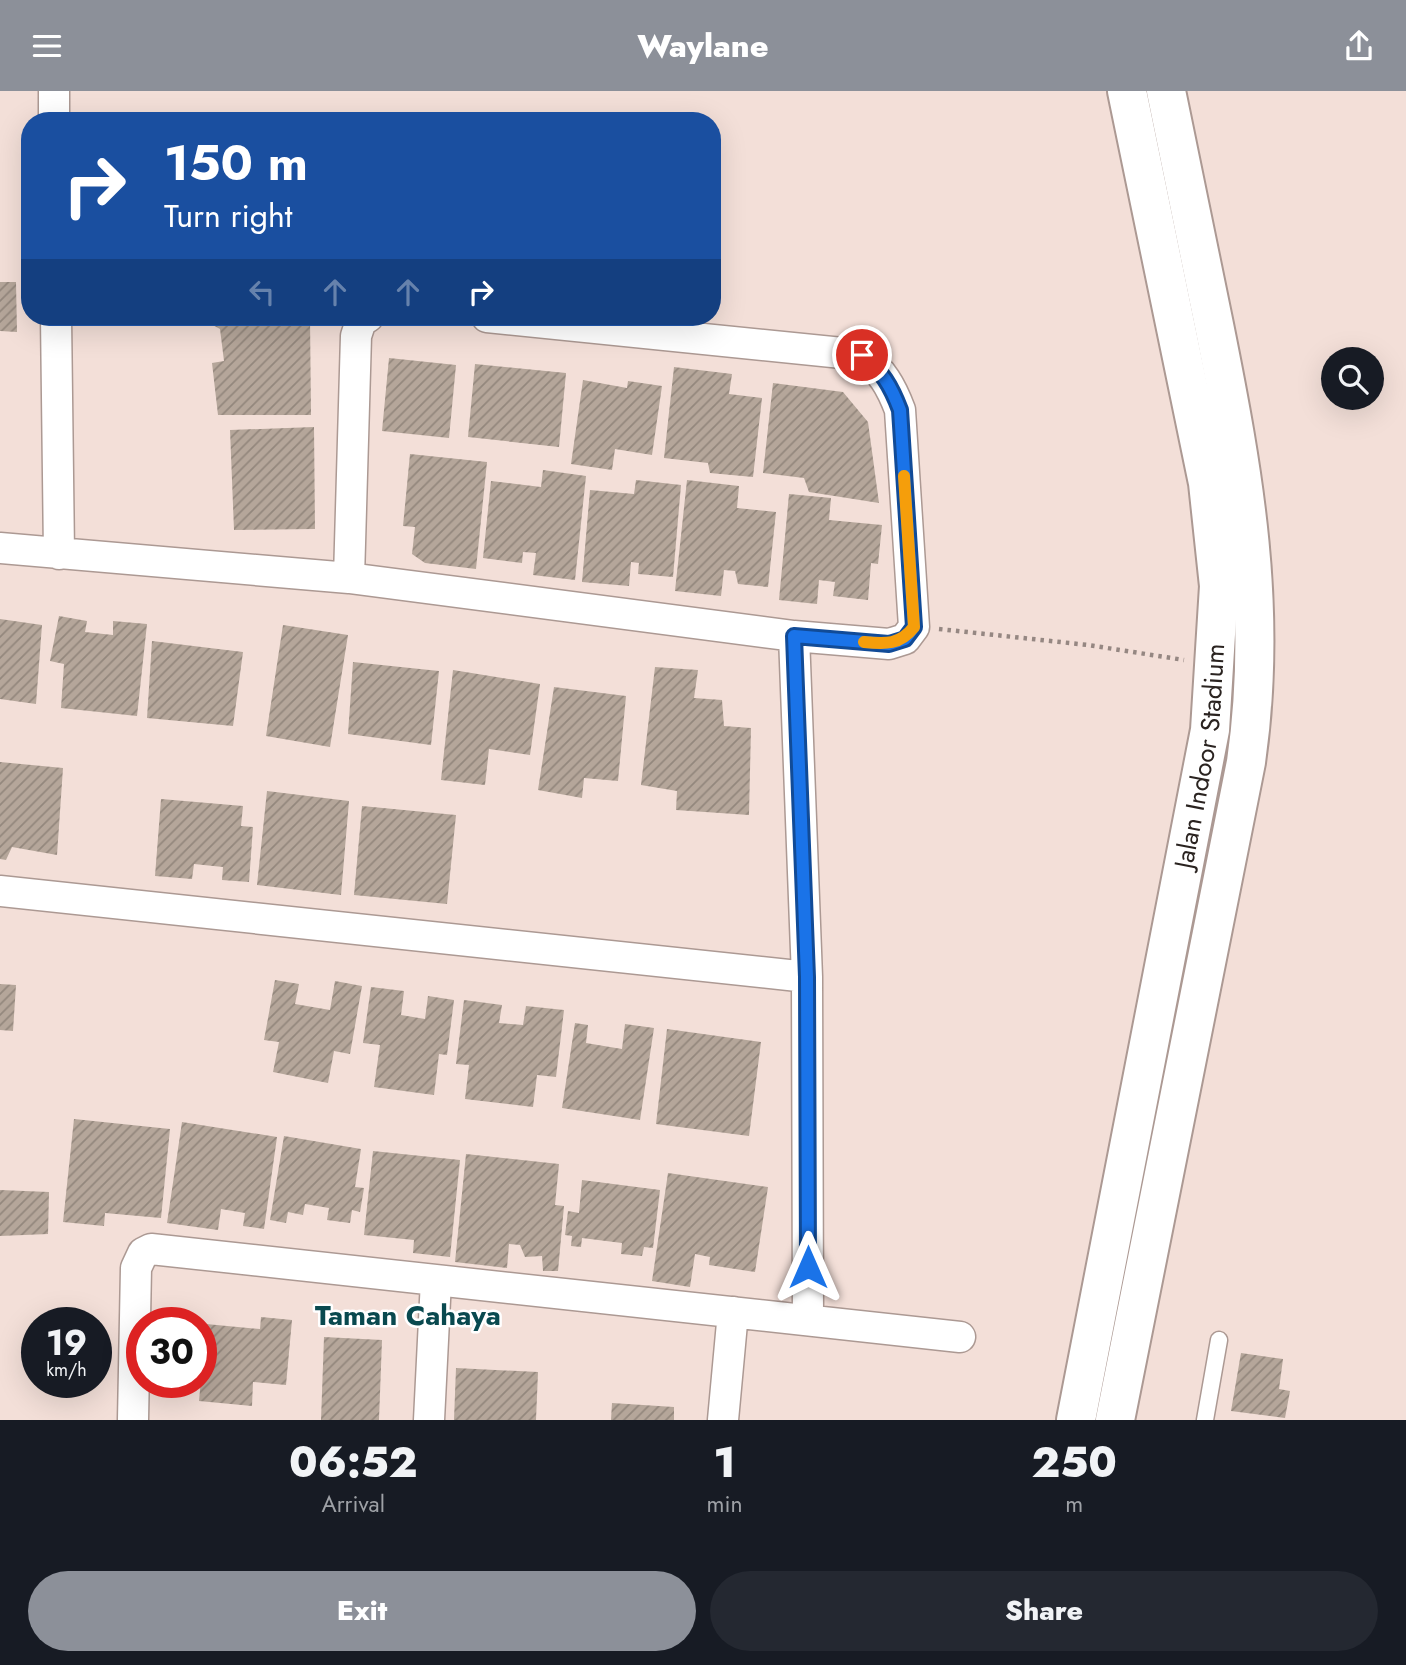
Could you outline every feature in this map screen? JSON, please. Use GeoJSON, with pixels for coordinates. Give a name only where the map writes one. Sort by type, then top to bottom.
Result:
{"type":"FeatureCollection","features":[{"type":"Feature","properties":{"kind":"street"},"geometry":{"type":"LineString","coordinates":[[54,91],[54,112]]}},
{"type":"Feature","properties":{"kind":"street","name":"Jalan Indoor Stadium"},"geometry":{"type":"LineString","coordinates":[[1076,1420],[1210,730],[1219,586],[1208,482],[1127,91]]}},
{"type":"Feature","properties":{"kind":"street","name":"Jalan Indoor Stadium"},"geometry":{"type":"LineString","coordinates":[[1115,1420],[1246,762],[1255,700],[1250,527],[1233,419],[1166,91]]}},
{"type":"Feature","properties":{"kind":"street"},"geometry":{"type":"LineString","coordinates":[[56,326],[59,554]]}},
{"type":"Feature","properties":{"kind":"street"},"geometry":{"type":"LineString","coordinates":[[349,578],[356,335],[359,326]]}},
{"type":"Feature","properties":{"kind":"street"},"geometry":{"type":"LineString","coordinates":[[0,548],[349,578],[794,636],[889,644],[905,639],[914,627],[900,410],[892,387],[878,368],[862,355],[576,326]]}},
{"type":"Feature","properties":{"kind":"street"},"geometry":{"type":"LineString","coordinates":[[794,636],[807,977],[808,1320]]}},
{"type":"Feature","properties":{"kind":"street"},"geometry":{"type":"LineString","coordinates":[[0,891],[807,977]]}},
{"type":"Feature","properties":{"kind":"street"},"geometry":{"type":"LineString","coordinates":[[132,1420],[136,1268],[143,1253],[151,1249],[960,1337]]}},
{"type":"Feature","properties":{"kind":"street"},"geometry":{"type":"LineString","coordinates":[[429,1420],[436,1280]]}},
{"type":"Feature","properties":{"kind":"street"},"geometry":{"type":"LineString","coordinates":[[723,1420],[733,1312]]}},
{"type":"Feature","properties":{"kind":"lane"},"geometry":{"type":"LineString","coordinates":[[1205,1420],[1219,1340]]}},
{"type":"Feature","properties":{"kind":"path"},"geometry":{"type":"LineString","coordinates":[[914,627],[1088,645],[1215,665]]}},
{"type":"Feature","properties":{"kind":"building"},"geometry":{"type":"Polygon","coordinates":[[[0,282],[16,282],[17,332],[0,331],[0,282]]]}},
{"type":"Feature","properties":{"kind":"building"},"geometry":{"type":"Polygon","coordinates":[[[214,326],[310,326],[311,415],[218,415],[212,363],[224,361],[220,329],[214,326]]]}},
{"type":"Feature","properties":{"kind":"building"},"geometry":{"type":"Polygon","coordinates":[[[389,358],[456,365],[449,438],[382,431],[389,358]]]}},
{"type":"Feature","properties":{"kind":"building"},"geometry":{"type":"Polygon","coordinates":[[[475,364],[566,373],[559,447],[468,437],[475,364]]]}},
{"type":"Feature","properties":{"kind":"building"},"geometry":{"type":"Polygon","coordinates":[[[674,367],[732,374],[729,394],[762,398],[753,477],[710,473],[708,463],[664,458],[674,367]]]}},
{"type":"Feature","properties":{"kind":"building"},"geometry":{"type":"Polygon","coordinates":[[[583,380],[627,388],[628,381],[662,386],[652,455],[615,449],[612,470],[571,464],[583,380]]]}},
{"type":"Feature","properties":{"kind":"building"},"geometry":{"type":"Polygon","coordinates":[[[773,383],[843,392],[868,422],[879,503],[809,492],[804,478],[763,473],[773,383]]]}},
{"type":"Feature","properties":{"kind":"building"},"geometry":{"type":"Polygon","coordinates":[[[314,427],[315,529],[234,530],[230,430],[314,427]]]}},
{"type":"Feature","properties":{"kind":"building"},"geometry":{"type":"Polygon","coordinates":[[[410,454],[487,462],[476,569],[425,563],[412,554],[415,527],[403,526],[410,454]]]}},
{"type":"Feature","properties":{"kind":"building"},"geometry":{"type":"Polygon","coordinates":[[[543,470],[586,476],[575,580],[533,575],[536,553],[523,552],[522,563],[483,558],[491,481],[541,487],[543,470]]]}},
{"type":"Feature","properties":{"kind":"building"},"geometry":{"type":"Polygon","coordinates":[[[636,480],[681,485],[673,577],[638,574],[639,563],[631,562],[629,586],[582,582],[590,490],[634,494],[636,480]]]}},
{"type":"Feature","properties":{"kind":"building"},"geometry":{"type":"Polygon","coordinates":[[[687,480],[739,486],[737,508],[776,512],[768,587],[738,584],[735,571],[724,570],[721,596],[675,591],[687,480]]]}},
{"type":"Feature","properties":{"kind":"building"},"geometry":{"type":"Polygon","coordinates":[[[789,494],[831,498],[829,520],[882,525],[878,564],[871,563],[868,600],[833,596],[835,582],[819,580],[817,604],[779,600],[789,494]]]}},
{"type":"Feature","properties":{"kind":"building"},"geometry":{"type":"Polygon","coordinates":[[[59,616],[87,621],[85,632],[113,635],[113,621],[147,624],[137,716],[61,708],[64,664],[50,661],[59,616]]]}},
{"type":"Feature","properties":{"kind":"building"},"geometry":{"type":"Polygon","coordinates":[[[0,619],[42,625],[36,704],[0,699],[0,619]]]}},
{"type":"Feature","properties":{"kind":"building"},"geometry":{"type":"Polygon","coordinates":[[[283,625],[348,635],[330,747],[266,736],[283,625]]]}},
{"type":"Feature","properties":{"kind":"building"},"geometry":{"type":"Polygon","coordinates":[[[152,641],[243,652],[233,726],[147,718],[152,641]]]}},
{"type":"Feature","properties":{"kind":"building"},"geometry":{"type":"Polygon","coordinates":[[[353,662],[439,671],[431,745],[348,734],[353,662]]]}},
{"type":"Feature","properties":{"kind":"building"},"geometry":{"type":"Polygon","coordinates":[[[655,667],[698,670],[694,698],[722,700],[724,726],[751,728],[749,815],[676,810],[677,791],[641,785],[655,667]]]}},
{"type":"Feature","properties":{"kind":"building"},"geometry":{"type":"Polygon","coordinates":[[[453,670],[540,684],[530,755],[489,749],[485,785],[441,780],[453,670]]]}},
{"type":"Feature","properties":{"kind":"building"},"geometry":{"type":"Polygon","coordinates":[[[554,687],[626,696],[618,781],[584,778],[582,798],[538,790],[554,687]]]}},
{"type":"Feature","properties":{"kind":"building"},"geometry":{"type":"Polygon","coordinates":[[[0,762],[63,768],[57,855],[12,847],[6,860],[0,859],[0,762]]]}},
{"type":"Feature","properties":{"kind":"building"},"geometry":{"type":"Polygon","coordinates":[[[267,791],[349,801],[341,895],[257,885],[267,791]]]}},
{"type":"Feature","properties":{"kind":"building"},"geometry":{"type":"Polygon","coordinates":[[[161,799],[243,806],[241,826],[253,827],[249,882],[222,880],[223,867],[194,864],[192,879],[155,876],[161,799]]]}},
{"type":"Feature","properties":{"kind":"building"},"geometry":{"type":"Polygon","coordinates":[[[362,806],[456,815],[447,904],[354,895],[362,806]]]}},
{"type":"Feature","properties":{"kind":"building"},"geometry":{"type":"Polygon","coordinates":[[[275,980],[299,984],[295,1004],[330,1010],[335,981],[362,986],[350,1054],[334,1051],[328,1083],[273,1072],[279,1042],[264,1040],[275,980]]]}},
{"type":"Feature","properties":{"kind":"building"},"geometry":{"type":"Polygon","coordinates":[[[0,984],[16,985],[13,1031],[0,1030],[0,984]]]}},
{"type":"Feature","properties":{"kind":"building"},"geometry":{"type":"Polygon","coordinates":[[[371,987],[404,991],[401,1015],[425,1019],[428,996],[454,1000],[447,1055],[439,1054],[434,1095],[374,1087],[380,1045],[363,1043],[371,987]]]}},
{"type":"Feature","properties":{"kind":"building"},"geometry":{"type":"Polygon","coordinates":[[[464,1000],[502,1005],[499,1023],[523,1025],[526,1006],[564,1010],[556,1077],[537,1075],[533,1107],[465,1099],[469,1065],[456,1064],[464,1000]]]}},
{"type":"Feature","properties":{"kind":"building"},"geometry":{"type":"Polygon","coordinates":[[[575,1023],[588,1025],[586,1043],[622,1049],[625,1024],[654,1028],[640,1120],[562,1108],[575,1023]]]}},
{"type":"Feature","properties":{"kind":"building"},"geometry":{"type":"Polygon","coordinates":[[[667,1029],[761,1042],[749,1136],[656,1124],[667,1029]]]}},
{"type":"Feature","properties":{"kind":"building"},"geometry":{"type":"Polygon","coordinates":[[[74,1119],[170,1129],[161,1218],[105,1213],[104,1226],[63,1222],[74,1119]]]}},
{"type":"Feature","properties":{"kind":"building"},"geometry":{"type":"Polygon","coordinates":[[[182,1122],[277,1137],[264,1229],[243,1226],[245,1213],[221,1209],[218,1230],[167,1223],[182,1122]]]}},
{"type":"Feature","properties":{"kind":"building"},"geometry":{"type":"Polygon","coordinates":[[[284,1136],[361,1149],[355,1187],[364,1188],[360,1212],[352,1210],[350,1223],[327,1220],[329,1208],[305,1204],[303,1215],[288,1212],[286,1223],[270,1220],[284,1136]]]}},
{"type":"Feature","properties":{"kind":"building"},"geometry":{"type":"Polygon","coordinates":[[[373,1151],[460,1160],[450,1257],[413,1253],[414,1240],[364,1235],[373,1151]]]}},
{"type":"Feature","properties":{"kind":"building"},"geometry":{"type":"Polygon","coordinates":[[[466,1154],[559,1164],[555,1205],[564,1206],[558,1271],[543,1271],[542,1256],[525,1257],[520,1245],[509,1244],[507,1268],[455,1262],[466,1154]]]}},
{"type":"Feature","properties":{"kind":"building"},"geometry":{"type":"Polygon","coordinates":[[[668,1173],[768,1187],[755,1272],[709,1265],[710,1257],[695,1254],[690,1287],[652,1281],[668,1173]]]}},
{"type":"Feature","properties":{"kind":"building"},"geometry":{"type":"Polygon","coordinates":[[[582,1180],[660,1190],[653,1248],[644,1247],[642,1256],[621,1254],[622,1243],[582,1238],[581,1247],[571,1246],[572,1236],[565,1235],[568,1211],[579,1213],[582,1180]]]}},
{"type":"Feature","properties":{"kind":"building"},"geometry":{"type":"Polygon","coordinates":[[[0,1190],[49,1192],[48,1234],[0,1236],[0,1190]]]}},
{"type":"Feature","properties":{"kind":"building"},"geometry":{"type":"Polygon","coordinates":[[[261,1317],[292,1320],[286,1385],[253,1382],[252,1406],[199,1401],[199,1398],[217,1398],[217,1325],[260,1329],[261,1317]]]}},
{"type":"Feature","properties":{"kind":"building"},"geometry":{"type":"Polygon","coordinates":[[[324,1337],[382,1340],[379,1420],[321,1420],[324,1337]]]}},
{"type":"Feature","properties":{"kind":"building"},"geometry":{"type":"Polygon","coordinates":[[[1241,1353],[1283,1359],[1279,1389],[1290,1391],[1285,1418],[1231,1411],[1241,1353]]]}},
{"type":"Feature","properties":{"kind":"building"},"geometry":{"type":"Polygon","coordinates":[[[456,1368],[538,1372],[536,1420],[454,1420],[456,1368]]]}},
{"type":"Feature","properties":{"kind":"building"},"geometry":{"type":"Polygon","coordinates":[[[612,1403],[674,1407],[674,1420],[611,1420],[612,1403]]]}},
{"type":"Feature","properties":{"kind":"slow traffic"},"geometry":{"type":"LineString","coordinates":[[864,642],[889,644],[905,639],[914,627],[904,476]]}},
{"type":"Feature","properties":{"kind":"district","name":"Taman Cahaya"},"geometry":{"type":"Point","coordinates":[408,1315]}},
{"type":"Feature","properties":{"kind":"route"},"geometry":{"type":"LineString","coordinates":[[808,1267],[807,977],[794,636],[889,644],[905,639],[914,627],[900,410],[892,387],[878,368],[862,355]]}}]}
